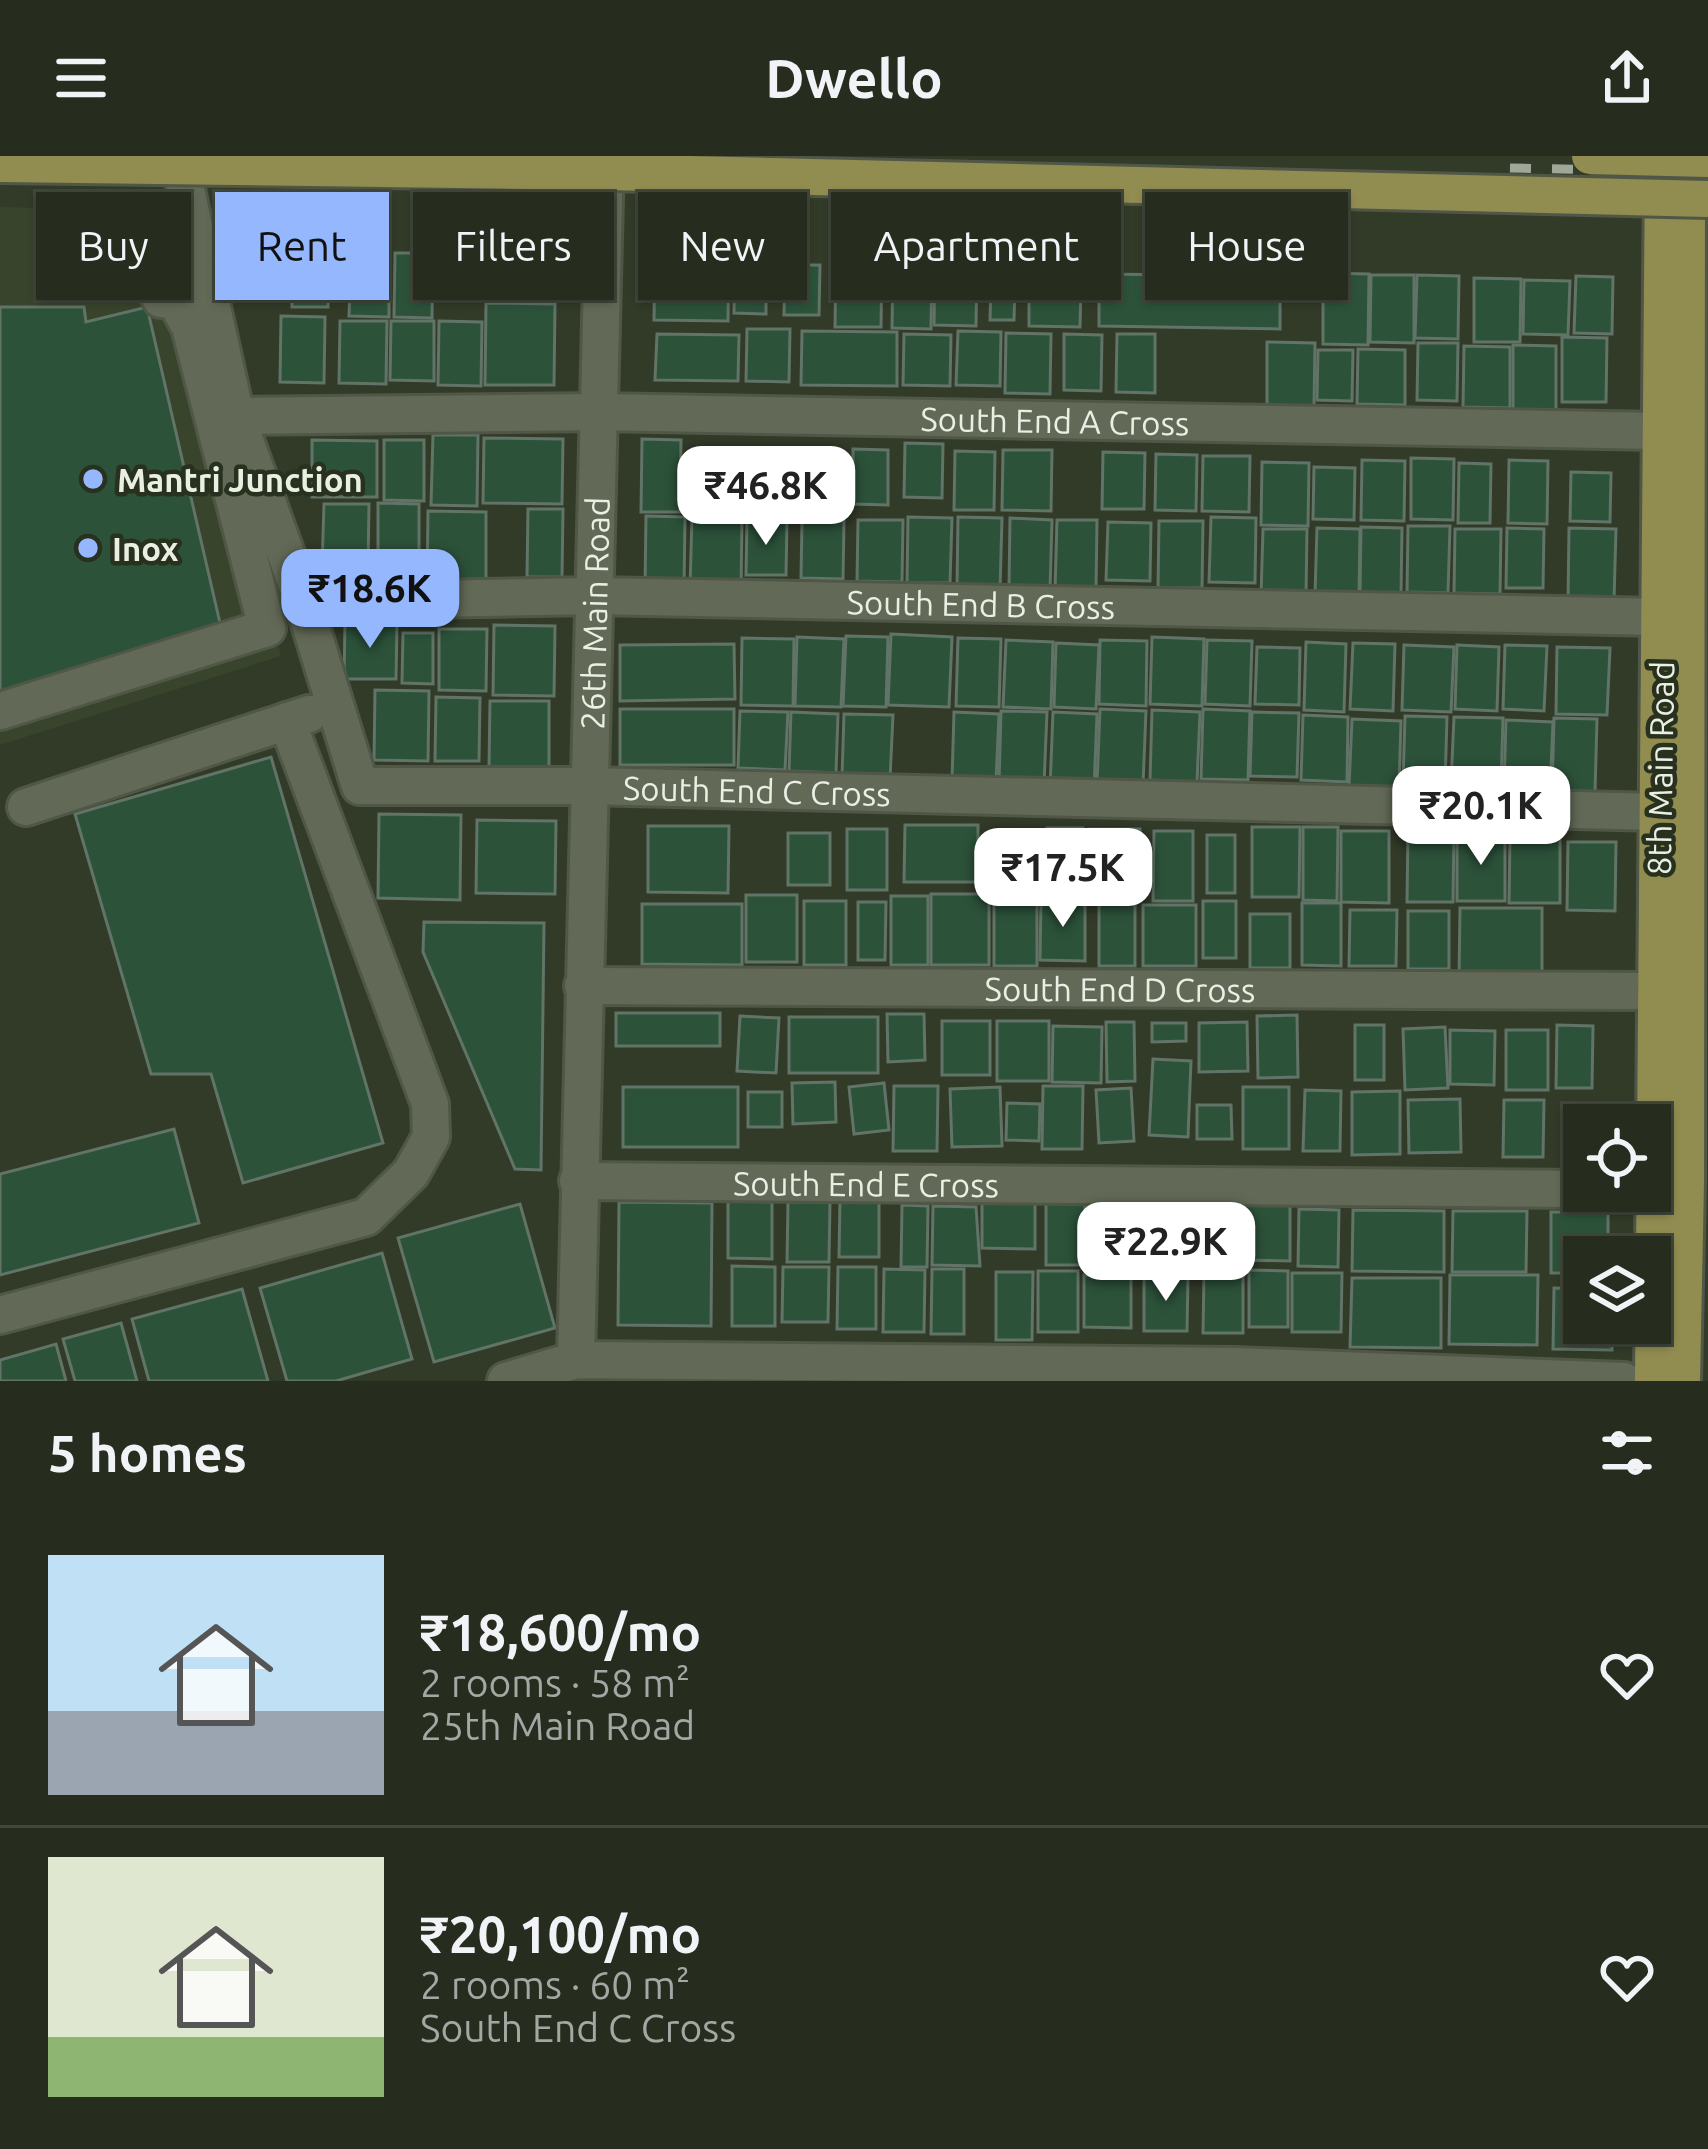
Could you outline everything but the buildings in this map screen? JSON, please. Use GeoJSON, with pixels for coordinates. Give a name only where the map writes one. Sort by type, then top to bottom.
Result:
{"type":"FeatureCollection","features":[{"type":"Feature","properties":{"kind":"main road"},"geometry":{"type":"LineString","coordinates":[[1590,156],[1708,159]]}},
{"type":"Feature","properties":{"kind":"main road","name":"8th Main Road"},"geometry":{"type":"LineString","coordinates":[[1664,156],[1691,208]]}},
{"type":"Feature","properties":{"kind":"main road","name":"8th Main Road"},"geometry":{"type":"LineString","coordinates":[[1653,1381],[1675,1186],[1684,991],[1685,432],[1691,208],[1687,156]]}},
{"type":"Feature","properties":{"kind":"main road"},"geometry":{"type":"LineString","coordinates":[[0,164],[632,172],[1691,208]]}},
{"type":"Feature","properties":{"kind":"main road"},"geometry":{"type":"LineString","coordinates":[[0,180],[185,169],[605,170],[1691,208]]}},
{"type":"Feature","properties":{"kind":"main road","name":"8th Main Road"},"geometry":{"type":"LineString","coordinates":[[1675,1186],[1682,1381]]}},
{"type":"Feature","properties":{"kind":"street"},"geometry":{"type":"LineString","coordinates":[[26,808],[335,705],[236,416],[185,169]]}},
{"type":"Feature","properties":{"kind":"street","name":"26th Main Road"},"geometry":{"type":"LineString","coordinates":[[576,1360],[605,170]]}},
{"type":"Feature","properties":{"kind":"street"},"geometry":{"type":"LineString","coordinates":[[198,247],[151,251],[143,266],[161,299],[176,300],[190,327],[267,628]]}},
{"type":"Feature","properties":{"kind":"street","name":"South End A Cross"},"geometry":{"type":"LineString","coordinates":[[236,416],[598,412],[1685,432]]}},
{"type":"Feature","properties":{"kind":"street","name":"South End B Cross"},"geometry":{"type":"LineString","coordinates":[[0,712],[267,628],[305,609],[593,596],[1686,617]]}},
{"type":"Feature","properties":{"kind":"street","name":"South End C Cross"},"geometry":{"type":"LineString","coordinates":[[335,705],[360,786],[589,786],[1684,812]]}},
{"type":"Feature","properties":{"kind":"street"},"geometry":{"type":"LineString","coordinates":[[0,1316],[366,1217],[411,1173],[431,1137],[430,1104],[287,721]]}},
{"type":"Feature","properties":{"kind":"street","name":"South End D Cross"},"geometry":{"type":"LineString","coordinates":[[583,986],[1684,991]]}},
{"type":"Feature","properties":{"kind":"street","name":"South End E Cross"},"geometry":{"type":"LineString","coordinates":[[578,1181],[1563,1189]]}},
{"type":"Feature","properties":{"kind":"street"},"geometry":{"type":"LineString","coordinates":[[506,1381],[576,1360],[1624,1381]]}},
{"type":"Feature","properties":{"kind":"shaded area","name":"Mantri Junction"},"geometry":{"type":"Polygon","coordinates":[[[0,207],[36,208],[36,300],[191,300],[191,292],[281,656],[0,745],[0,207]]]}},
{"type":"Feature","properties":{"kind":"railway"},"geometry":{"type":"LineString","coordinates":[[0,158],[1708,190]]}},
{"type":"Feature","properties":{"kind":"railway"},"geometry":{"type":"LineString","coordinates":[[1510,168],[1708,172]]}},
{"type":"Feature","properties":{"kind":"place","name":"Mantri Junction"},"geometry":{"type":"Point","coordinates":[93,479]}},
{"type":"Feature","properties":{"kind":"place","name":"Inox"},"geometry":{"type":"Point","coordinates":[88,548]}}]}
